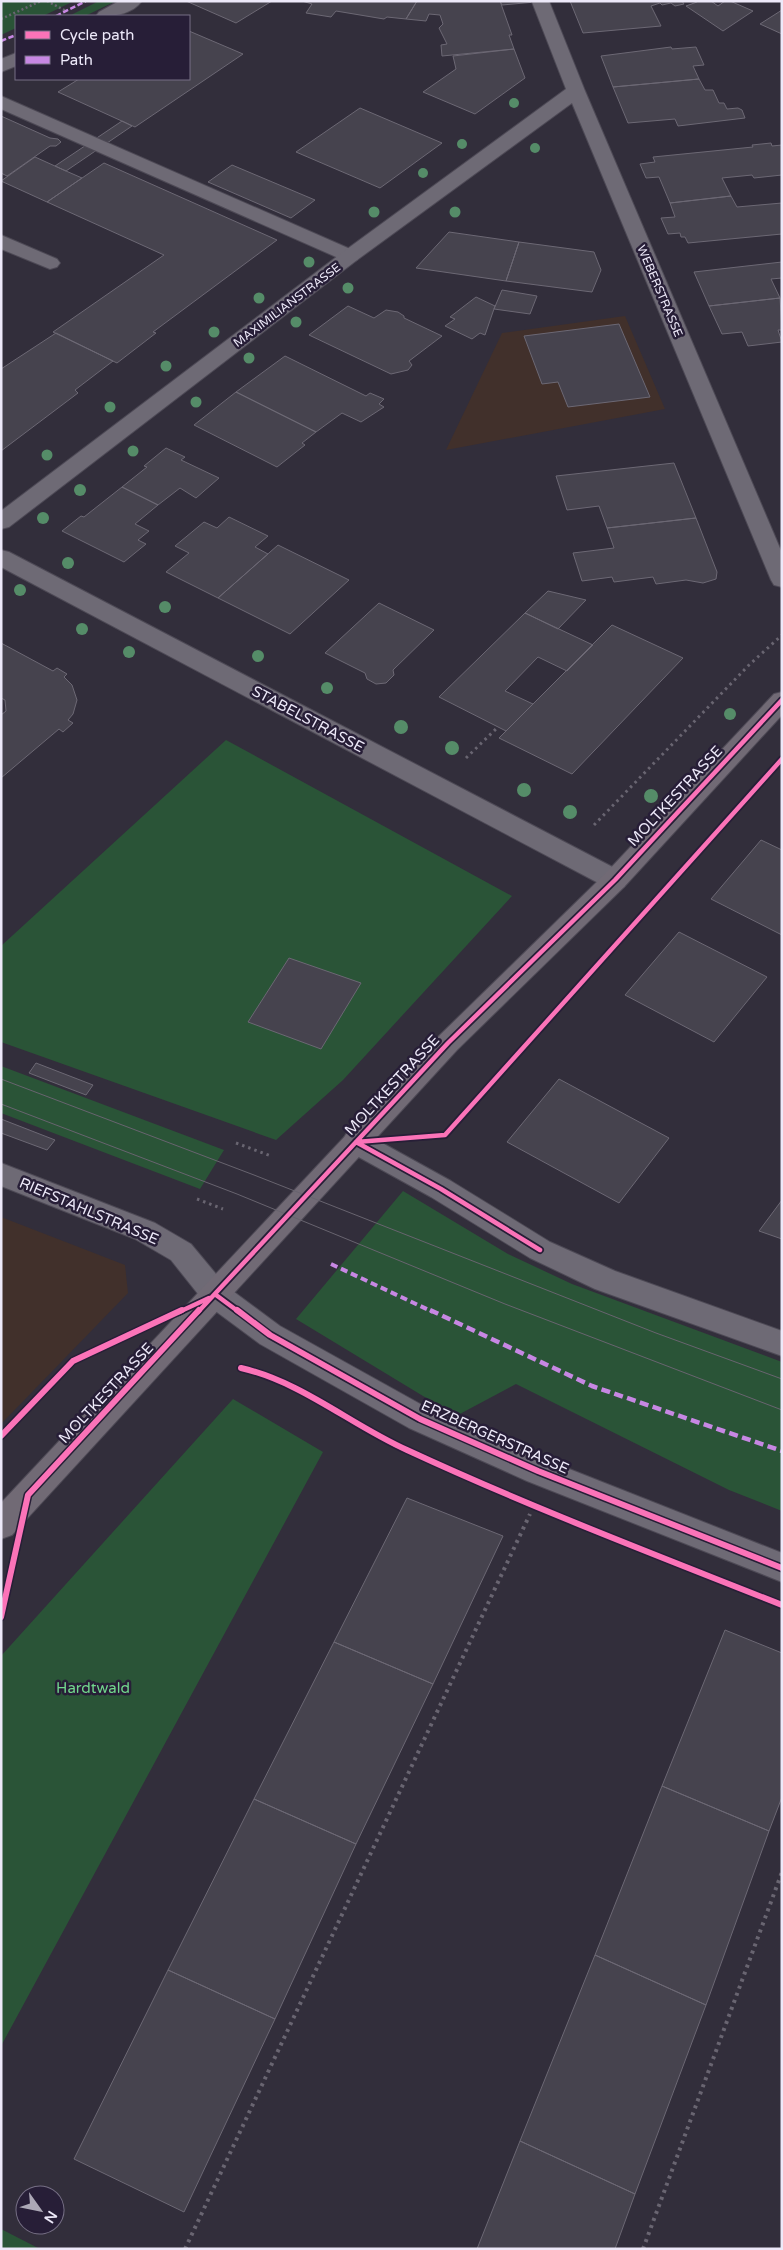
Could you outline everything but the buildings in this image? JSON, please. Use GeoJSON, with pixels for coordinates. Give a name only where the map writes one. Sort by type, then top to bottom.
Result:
{"type":"FeatureCollection","features":[{"type":"Feature","properties":{"kind":"main road","name":"MOLTKESTRASSE"},"geometry":{"type":"LineString","coordinates":[[1,1525],[448,1043],[615,880],[782,700]]}},
{"type":"Feature","properties":{"kind":"street"},"geometry":{"type":"LineString","coordinates":[[107,15],[133,1]]}},
{"type":"Feature","properties":{"kind":"street","name":"WEBERSTRASSE"},"geometry":{"type":"LineString","coordinates":[[541,2],[576,91],[782,580]]}},
{"type":"Feature","properties":{"kind":"street"},"geometry":{"type":"LineString","coordinates":[[1,66],[15,59]]}},
{"type":"Feature","properties":{"kind":"street","name":"MAXIMILIANSTRASSE"},"geometry":{"type":"LineString","coordinates":[[1,522],[350,256],[576,91]]}},
{"type":"Feature","properties":{"kind":"street"},"geometry":{"type":"LineString","coordinates":[[1,102],[350,256]]}},
{"type":"Feature","properties":{"kind":"street"},"geometry":{"type":"LineString","coordinates":[[1,241],[50,263]]}},
{"type":"Feature","properties":{"kind":"street","name":"STABELSTRASSE"},"geometry":{"type":"LineString","coordinates":[[1,557],[615,880]]}},
{"type":"Feature","properties":{"kind":"street"},"geometry":{"type":"LineString","coordinates":[[356,1142],[441,1189],[540,1250],[605,1280],[782,1344]]}},
{"type":"Feature","properties":{"kind":"street","name":"RIEFSTAHLSTRASSE"},"geometry":{"type":"LineString","coordinates":[[1,1174],[145,1231],[181,1252],[216,1295]]}},
{"type":"Feature","properties":{"kind":"street","name":"ERZBERGERSTRASSE"},"geometry":{"type":"LineString","coordinates":[[216,1295],[270,1335],[420,1419],[538,1472],[782,1568]]}},
{"type":"Feature","properties":{"kind":"path"},"geometry":{"type":"LineString","coordinates":[[1,19],[41,1]]}},
{"type":"Feature","properties":{"kind":"path"},"geometry":{"type":"LineString","coordinates":[[47,1],[66,12]]}},
{"type":"Feature","properties":{"kind":"path"},"geometry":{"type":"LineString","coordinates":[[566,854],[749,665],[782,635]]}},
{"type":"Feature","properties":{"kind":"path"},"geometry":{"type":"LineString","coordinates":[[482,742],[498,727]]}},
{"type":"Feature","properties":{"kind":"path"},"geometry":{"type":"LineString","coordinates":[[236,1143],[271,1156]]}},
{"type":"Feature","properties":{"kind":"path"},"geometry":{"type":"LineString","coordinates":[[197,1199],[223,1209]]}},
{"type":"Feature","properties":{"kind":"path"},"geometry":{"type":"LineString","coordinates":[[185,2249],[534,1506]]}},
{"type":"Feature","properties":{"kind":"path"},"geometry":{"type":"LineString","coordinates":[[643,2249],[782,1872]]}},
{"type":"Feature","properties":{"kind":"shaded area"},"geometry":{"type":"Polygon","coordinates":[[[625,316],[665,409],[446,450],[502,333],[625,316]]]}},
{"type":"Feature","properties":{"kind":"shaded area"},"geometry":{"type":"Polygon","coordinates":[[[1,1217],[125,1265],[128,1293],[1,1424],[1,1217]]]}},
{"type":"Feature","properties":{"kind":"green space"},"geometry":{"type":"Polygon","coordinates":[[[1,1],[74,1],[45,15],[15,15],[15,28],[1,35],[1,1]]]}},
{"type":"Feature","properties":{"kind":"green space"},"geometry":{"type":"Polygon","coordinates":[[[99,1],[116,1],[87,15],[71,15],[99,1]]]}},
{"type":"Feature","properties":{"kind":"green space"},"geometry":{"type":"Polygon","coordinates":[[[226,740],[512,896],[343,1080],[276,1140],[1,1042],[1,946],[226,740]]]}},
{"type":"Feature","properties":{"kind":"green space"},"geometry":{"type":"Polygon","coordinates":[[[1,1066],[224,1150],[200,1189],[1,1113],[1,1066]]]}},
{"type":"Feature","properties":{"kind":"green space"},"geometry":{"type":"Polygon","coordinates":[[[403,1191],[508,1254],[572,1284],[782,1362],[782,1511],[729,1490],[516,1384],[456,1416],[296,1319],[403,1191]]]}},
{"type":"Feature","properties":{"kind":"green space","name":"Hardtwald"},"geometry":{"type":"Polygon","coordinates":[[[233,1399],[323,1452],[1,2046],[1,1656],[233,1399]]]}},
{"type":"Feature","properties":{"kind":"green space"},"geometry":{"type":"Polygon","coordinates":[[[1,2229],[40,2249],[1,2249],[1,2229]]]}},
{"type":"Feature","properties":{"kind":"tram line"},"geometry":{"type":"LineString","coordinates":[[1,1079],[254,1175],[656,1333],[782,1379]]}},
{"type":"Feature","properties":{"kind":"tram line"},"geometry":{"type":"LineString","coordinates":[[1,1104],[237,1194],[505,1304],[782,1410]]}},
{"type":"Feature","properties":{"kind":"marked path"},"geometry":{"type":"LineString","coordinates":[[58,15],[86,1]]}},
{"type":"Feature","properties":{"kind":"marked path"},"geometry":{"type":"LineString","coordinates":[[1,41],[15,35]]}},
{"type":"Feature","properties":{"kind":"marked path"},"geometry":{"type":"LineString","coordinates":[[331,1264],[592,1386],[782,1451]]}},
{"type":"Feature","properties":{"kind":"cycle path"},"geometry":{"type":"LineString","coordinates":[[1,1617],[28,1495],[448,1043],[615,880],[782,700]]}},
{"type":"Feature","properties":{"kind":"cycle path"},"geometry":{"type":"LineString","coordinates":[[356,1142],[445,1135],[782,759]]}},
{"type":"Feature","properties":{"kind":"cycle path"},"geometry":{"type":"LineString","coordinates":[[356,1142],[441,1189],[540,1250]]}},
{"type":"Feature","properties":{"kind":"cycle path"},"geometry":{"type":"LineString","coordinates":[[216,1295],[270,1335],[420,1419],[538,1471],[782,1568]]}},
{"type":"Feature","properties":{"kind":"cycle path"},"geometry":{"type":"LineString","coordinates":[[1,1436],[73,1361],[209,1298]]}},
{"type":"Feature","properties":{"kind":"cycle path"},"geometry":{"type":"LineString","coordinates":[[241,1368],[284,1382],[393,1444],[507,1495],[782,1605]]}}]}
